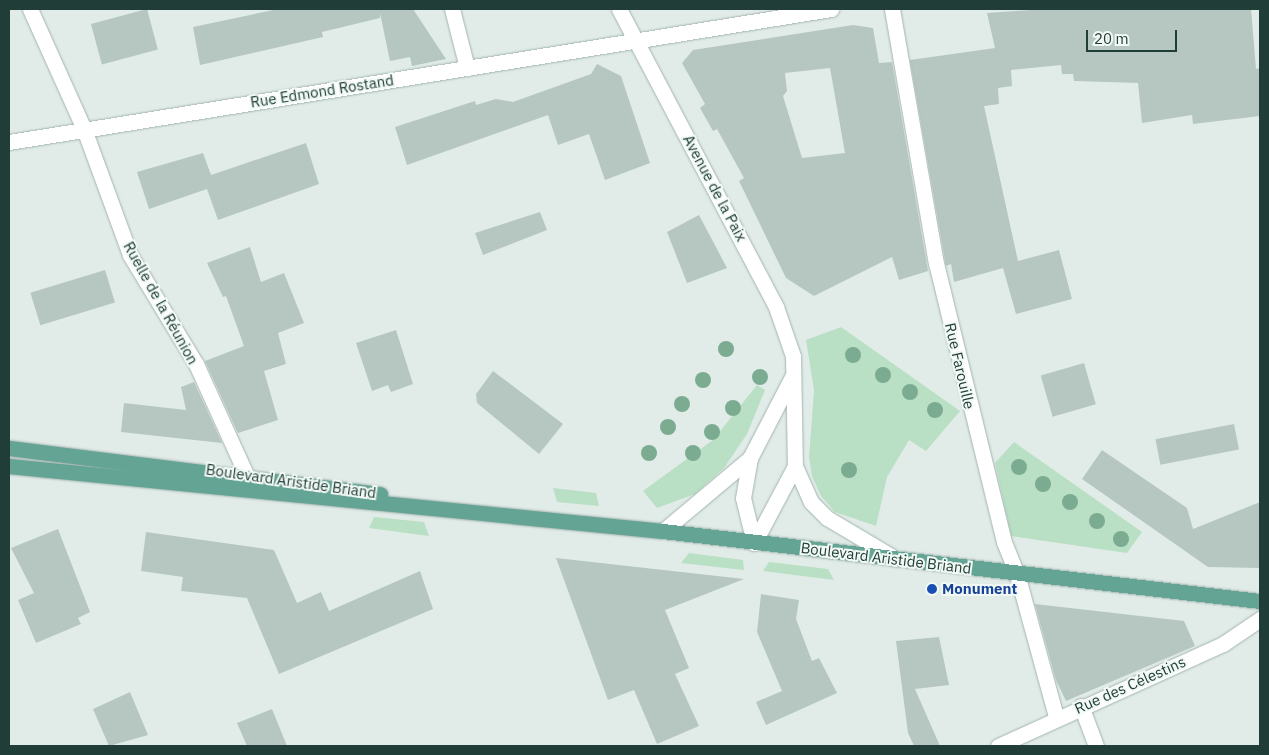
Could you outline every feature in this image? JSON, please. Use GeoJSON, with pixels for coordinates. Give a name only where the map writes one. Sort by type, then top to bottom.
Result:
{"type":"FeatureCollection","features":[{"type":"Feature","properties":{"kind":"main road","name":"Boulevard Aristide Briand"},"geometry":{"type":"LineString","coordinates":[[9,448],[246,474],[572,521]]}},
{"type":"Feature","properties":{"kind":"main road","name":"Boulevard Aristide Briand"},"geometry":{"type":"LineString","coordinates":[[9,466],[572,521],[1260,601]]}},
{"type":"Feature","properties":{"kind":"street","name":"Ruelle de la Réunion"},"geometry":{"type":"LineString","coordinates":[[30,9],[84,128],[130,255],[196,364],[246,474]]}},
{"type":"Feature","properties":{"kind":"street"},"geometry":{"type":"LineString","coordinates":[[452,9],[467,68]]}},
{"type":"Feature","properties":{"kind":"street","name":"Avenue de la Paix"},"geometry":{"type":"LineString","coordinates":[[619,9],[776,307],[793,356],[794,466],[811,502],[827,518],[896,559]]}},
{"type":"Feature","properties":{"kind":"street","name":"Rue Edmond Rostand"},"geometry":{"type":"LineString","coordinates":[[9,142],[84,128],[467,68],[634,39],[831,9]]}},
{"type":"Feature","properties":{"kind":"street","name":"Rue Farouille"},"geometry":{"type":"LineString","coordinates":[[892,9],[936,263],[1004,542],[1018,574],[1056,717]]}},
{"type":"Feature","properties":{"kind":"street"},"geometry":{"type":"LineString","coordinates":[[754,543],[744,498],[750,458],[793,374]]}},
{"type":"Feature","properties":{"kind":"street"},"geometry":{"type":"LineString","coordinates":[[663,531],[750,458]]}},
{"type":"Feature","properties":{"kind":"street","name":"Avenue de la Paix"},"geometry":{"type":"LineString","coordinates":[[754,543],[794,466]]}},
{"type":"Feature","properties":{"kind":"street","name":"Rue des Célestins"},"geometry":{"type":"LineString","coordinates":[[998,746],[1056,717],[1222,644],[1260,619]]}},
{"type":"Feature","properties":{"kind":"street"},"geometry":{"type":"LineString","coordinates":[[1082,706],[1096,746]]}},
{"type":"Feature","properties":{"kind":"green space"},"geometry":{"type":"Polygon","coordinates":[[[841,327],[960,411],[926,451],[909,440],[887,477],[876,526],[835,512],[821,496],[812,476],[809,457],[814,390],[806,340],[841,327]]]}},
{"type":"Feature","properties":{"kind":"green space"},"geometry":{"type":"Polygon","coordinates":[[[757,385],[765,390],[747,434],[724,468],[695,494],[657,508],[643,491],[713,440],[757,385]]]}},
{"type":"Feature","properties":{"kind":"green space"},"geometry":{"type":"Polygon","coordinates":[[[1014,442],[1142,532],[1127,553],[1011,536],[995,463],[1014,442]]]}},
{"type":"Feature","properties":{"kind":"green space"},"geometry":{"type":"Polygon","coordinates":[[[553,488],[596,493],[599,506],[557,502],[553,488]]]}},
{"type":"Feature","properties":{"kind":"green space"},"geometry":{"type":"Polygon","coordinates":[[[374,517],[424,522],[429,536],[369,528],[374,517]]]}},
{"type":"Feature","properties":{"kind":"green space"},"geometry":{"type":"Polygon","coordinates":[[[689,553],[743,560],[744,570],[681,563],[689,553]]]}},
{"type":"Feature","properties":{"kind":"green space"},"geometry":{"type":"Polygon","coordinates":[[[769,562],[828,569],[834,580],[763,571],[769,562]]]}},
{"type":"Feature","properties":{"kind":"building"},"geometry":{"type":"Polygon","coordinates":[[[147,9],[158,50],[102,65],[91,24],[147,9]]]}},
{"type":"Feature","properties":{"kind":"building"},"geometry":{"type":"Polygon","coordinates":[[[278,9],[413,9],[446,59],[412,66],[410,57],[390,61],[380,13],[380,18],[322,32],[323,37],[200,65],[193,27],[278,9]]]}},
{"type":"Feature","properties":{"kind":"building"},"geometry":{"type":"Polygon","coordinates":[[[1045,9],[1251,9],[1256,69],[1260,68],[1260,116],[1193,124],[1192,115],[1142,123],[1138,83],[1074,81],[1073,74],[1062,74],[1061,65],[1011,70],[1012,86],[998,88],[999,104],[984,106],[1018,261],[1059,250],[1072,299],[1016,314],[1003,268],[954,282],[951,264],[946,266],[910,60],[995,48],[987,13],[1045,9]]]}},
{"type":"Feature","properties":{"kind":"building"},"geometry":{"type":"Polygon","coordinates":[[[853,25],[873,28],[879,63],[892,62],[928,271],[899,280],[892,257],[814,296],[786,278],[739,181],[744,178],[717,129],[713,131],[700,108],[705,104],[682,63],[693,50],[853,25]],[[830,68],[785,73],[787,91],[783,96],[802,158],[845,153],[830,68]]]}},
{"type":"Feature","properties":{"kind":"building"},"geometry":{"type":"Polygon","coordinates":[[[597,64],[621,76],[650,163],[605,180],[589,134],[558,145],[548,115],[407,165],[395,127],[475,101],[476,105],[496,99],[513,102],[591,74],[597,64]]]}},
{"type":"Feature","properties":{"kind":"building"},"geometry":{"type":"Polygon","coordinates":[[[306,143],[319,184],[218,220],[207,189],[149,209],[137,172],[203,153],[211,175],[306,143]]]}},
{"type":"Feature","properties":{"kind":"building"},"geometry":{"type":"Polygon","coordinates":[[[540,212],[547,230],[483,255],[475,233],[540,212]]]}},
{"type":"Feature","properties":{"kind":"building"},"geometry":{"type":"Polygon","coordinates":[[[699,215],[727,268],[687,283],[667,232],[699,215]]]}},
{"type":"Feature","properties":{"kind":"building"},"geometry":{"type":"Polygon","coordinates":[[[250,247],[261,282],[284,273],[304,323],[278,333],[286,364],[264,371],[278,420],[238,433],[205,361],[244,346],[226,296],[223,297],[207,263],[250,247]]]}},
{"type":"Feature","properties":{"kind":"building"},"geometry":{"type":"Polygon","coordinates":[[[105,270],[115,303],[40,325],[30,293],[105,270]]]}},
{"type":"Feature","properties":{"kind":"building"},"geometry":{"type":"Polygon","coordinates":[[[396,330],[413,384],[391,392],[388,385],[372,391],[356,343],[396,330]]]}},
{"type":"Feature","properties":{"kind":"building"},"geometry":{"type":"Polygon","coordinates":[[[1084,363],[1096,404],[1053,417],[1041,375],[1084,363]]]}},
{"type":"Feature","properties":{"kind":"building"},"geometry":{"type":"Polygon","coordinates":[[[493,371],[563,424],[539,454],[477,403],[476,394],[493,371]]]}},
{"type":"Feature","properties":{"kind":"building"},"geometry":{"type":"Polygon","coordinates":[[[194,382],[222,443],[121,432],[124,403],[186,410],[181,387],[194,382]]]}},
{"type":"Feature","properties":{"kind":"building"},"geometry":{"type":"Polygon","coordinates":[[[1234,424],[1239,450],[1160,465],[1155,439],[1234,424]]]}},
{"type":"Feature","properties":{"kind":"building"},"geometry":{"type":"Polygon","coordinates":[[[1102,450],[1187,508],[1193,529],[1260,502],[1260,568],[1208,567],[1082,479],[1102,450]]]}},
{"type":"Feature","properties":{"kind":"building"},"geometry":{"type":"Polygon","coordinates":[[[58,529],[90,612],[78,618],[81,624],[36,643],[18,600],[34,593],[11,548],[58,529]]]}},
{"type":"Feature","properties":{"kind":"building"},"geometry":{"type":"Polygon","coordinates":[[[146,532],[274,550],[297,603],[321,592],[329,611],[420,571],[433,609],[279,674],[247,598],[181,591],[183,577],[141,571],[146,532]]]}},
{"type":"Feature","properties":{"kind":"building"},"geometry":{"type":"Polygon","coordinates":[[[556,558],[744,579],[665,610],[689,668],[675,674],[699,726],[657,744],[634,690],[608,700],[556,558]]]}},
{"type":"Feature","properties":{"kind":"building"},"geometry":{"type":"Polygon","coordinates":[[[761,594],[799,600],[796,619],[812,661],[819,658],[837,693],[766,725],[756,702],[782,691],[757,632],[761,594]]]}},
{"type":"Feature","properties":{"kind":"building"},"geometry":{"type":"Polygon","coordinates":[[[1035,604],[1184,621],[1195,646],[1066,701],[1056,680],[1035,604]]]}},
{"type":"Feature","properties":{"kind":"building"},"geometry":{"type":"Polygon","coordinates":[[[939,637],[949,685],[915,689],[940,746],[914,746],[908,733],[896,641],[939,637]]]}},
{"type":"Feature","properties":{"kind":"building"},"geometry":{"type":"Polygon","coordinates":[[[130,692],[148,735],[109,746],[93,709],[130,692]]]}},
{"type":"Feature","properties":{"kind":"building"},"geometry":{"type":"Polygon","coordinates":[[[272,709],[287,746],[247,746],[237,723],[272,709]]]}},
{"type":"Feature","properties":{"kind":"place","name":"Monument"},"geometry":{"type":"Point","coordinates":[932,589]}}]}
